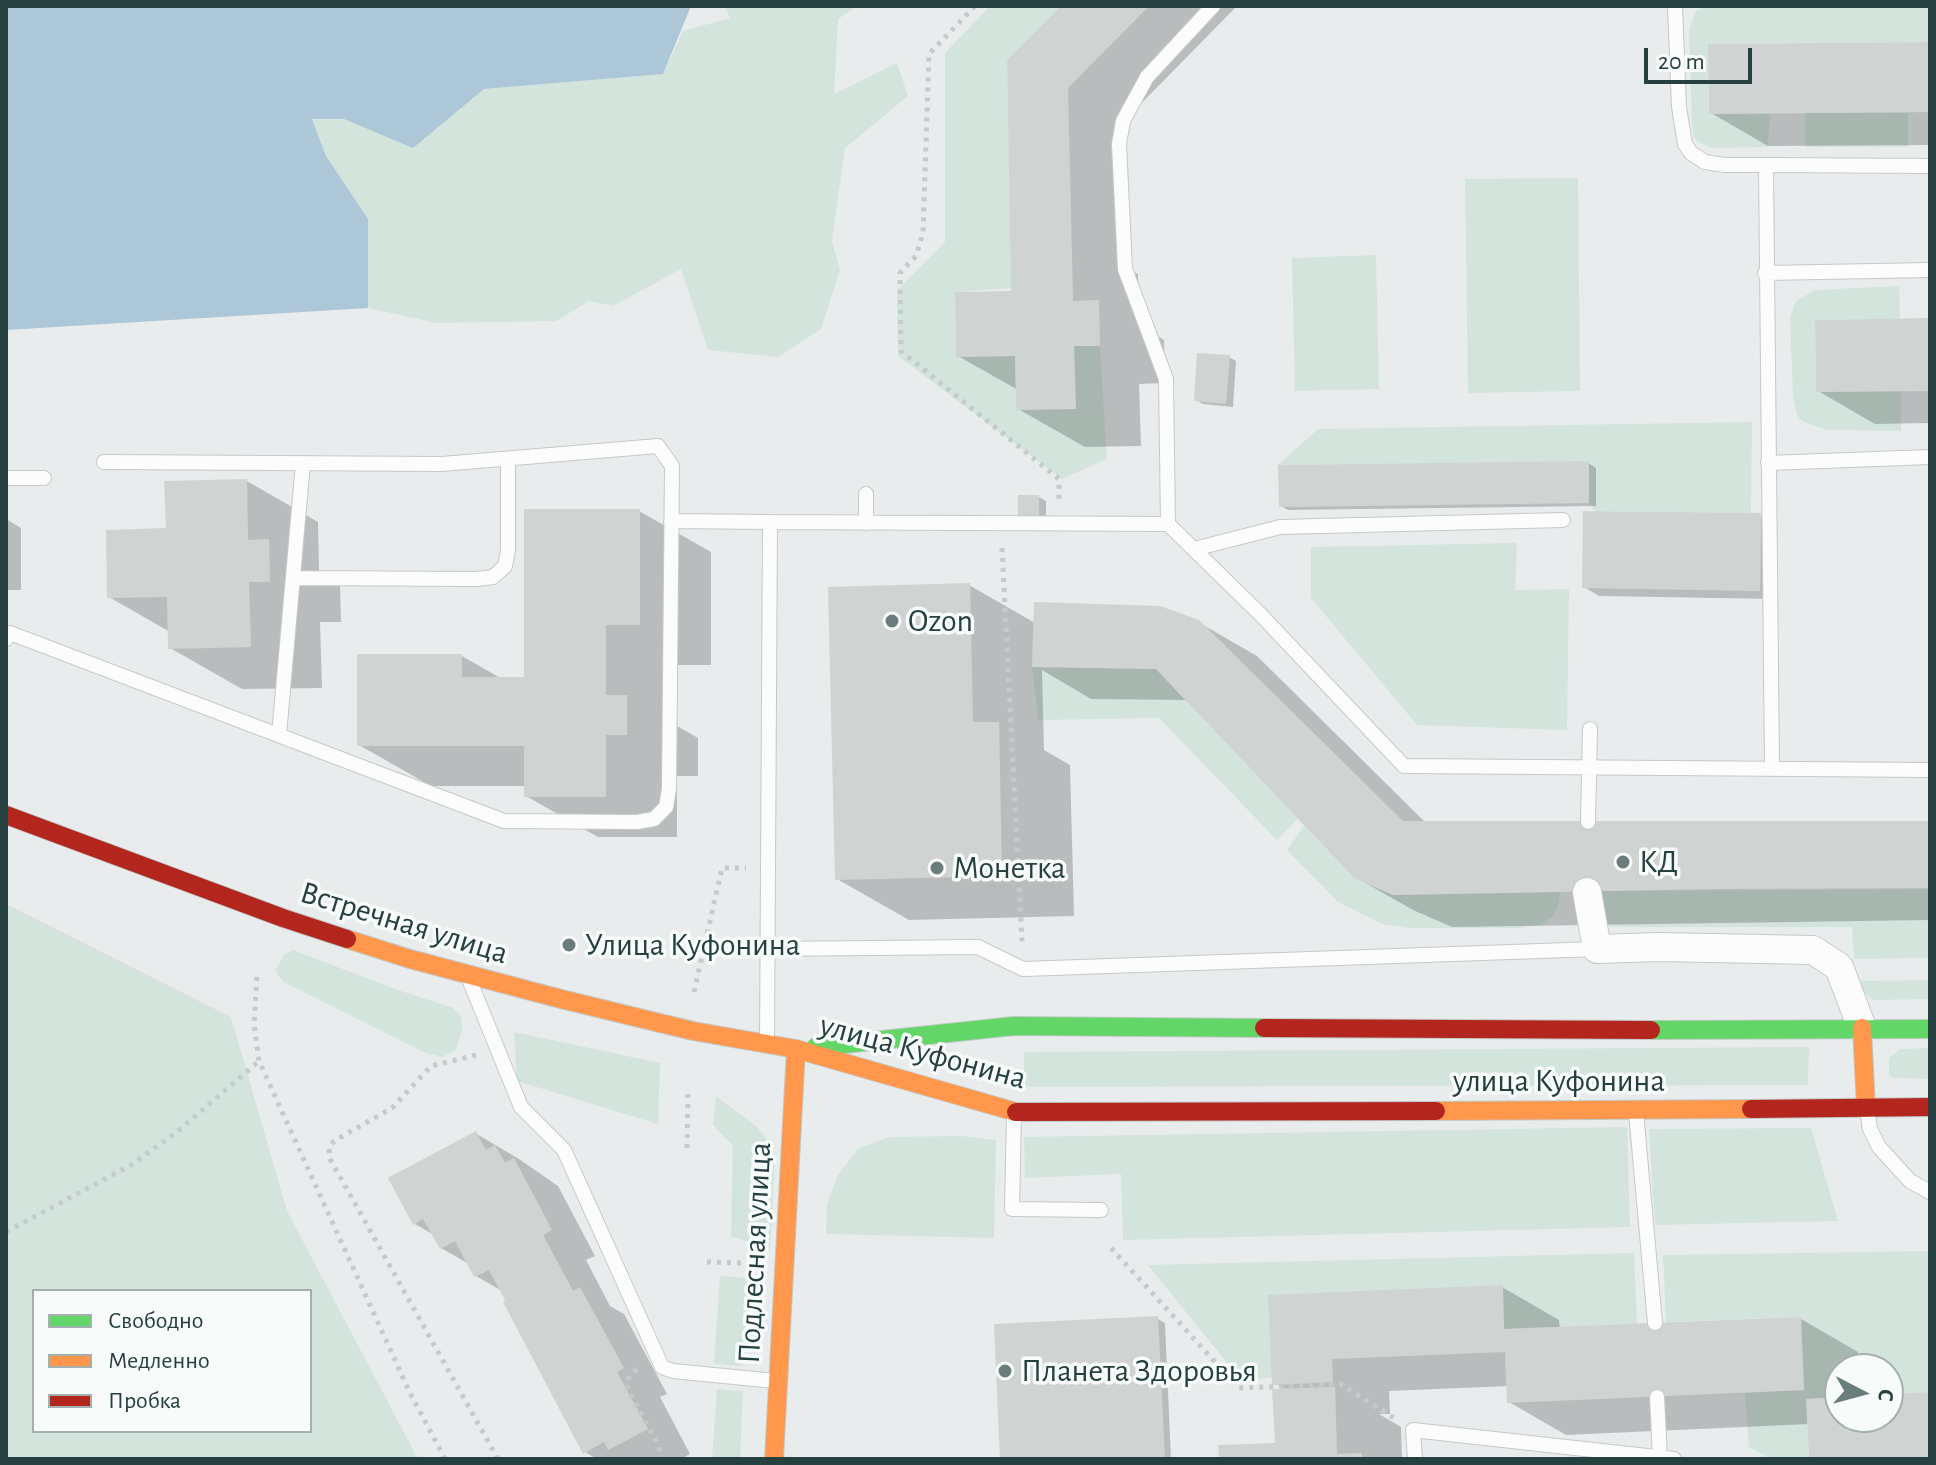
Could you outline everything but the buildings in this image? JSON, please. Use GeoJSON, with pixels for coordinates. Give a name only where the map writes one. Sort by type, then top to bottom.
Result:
{"type":"FeatureCollection","features":[{"type":"Feature","properties":{"kind":"main road","name":"Встречная улица"},"geometry":{"type":"LineString","coordinates":[[6,815],[283,918],[468,975],[693,1031],[796,1049]]}},
{"type":"Feature","properties":{"kind":"main road","name":"улица Куфонина"},"geometry":{"type":"LineString","coordinates":[[796,1049],[1014,1026],[1506,1031],[1930,1029]]}},
{"type":"Feature","properties":{"kind":"main road"},"geometry":{"type":"LineString","coordinates":[[1862,1028],[1866,1108]]}},
{"type":"Feature","properties":{"kind":"main road","name":"улица Куфонина"},"geometry":{"type":"LineString","coordinates":[[796,1049],[1014,1112],[1930,1107]]}},
{"type":"Feature","properties":{"kind":"main road","name":"Подлесная улица"},"geometry":{"type":"LineString","coordinates":[[774,1459],[796,1049]]}},
{"type":"Feature","properties":{"kind":"street"},"geometry":{"type":"LineString","coordinates":[[1587,892],[1597,949],[1813,950],[1839,967],[1862,1028]]}},
{"type":"Feature","properties":{"kind":"lane"},"geometry":{"type":"LineString","coordinates":[[1168,524],[1166,379],[1125,269],[1119,144],[1123,121],[1147,77],[1213,6]]}},
{"type":"Feature","properties":{"kind":"lane"},"geometry":{"type":"LineString","coordinates":[[1675,6],[1679,107],[1685,144],[1691,153],[1705,162],[1725,165],[1930,166]]}},
{"type":"Feature","properties":{"kind":"lane"},"geometry":{"type":"LineString","coordinates":[[1766,165],[1772,768]]}},
{"type":"Feature","properties":{"kind":"lane"},"geometry":{"type":"LineString","coordinates":[[1765,273],[1930,270]]}},
{"type":"Feature","properties":{"kind":"lane"},"geometry":{"type":"LineString","coordinates":[[7,634],[504,821],[637,822],[654,819],[666,807],[669,789],[672,466],[658,446],[442,464],[104,462]]}},
{"type":"Feature","properties":{"kind":"lane"},"geometry":{"type":"LineString","coordinates":[[1768,463],[1930,457]]}},
{"type":"Feature","properties":{"kind":"lane"},"geometry":{"type":"LineString","coordinates":[[293,578],[493,577],[505,566],[508,550],[508,459]]}},
{"type":"Feature","properties":{"kind":"lane"},"geometry":{"type":"LineString","coordinates":[[279,735],[303,463]]}},
{"type":"Feature","properties":{"kind":"lane"},"geometry":{"type":"LineString","coordinates":[[6,478],[44,478]]}},
{"type":"Feature","properties":{"kind":"lane"},"geometry":{"type":"LineString","coordinates":[[866,494],[866,523]]}},
{"type":"Feature","properties":{"kind":"lane"},"geometry":{"type":"LineString","coordinates":[[1194,549],[1280,527],[1563,520]]}},
{"type":"Feature","properties":{"kind":"lane"},"geometry":{"type":"LineString","coordinates":[[671,521],[1168,524],[1260,614],[1404,766],[1930,770]]}},
{"type":"Feature","properties":{"kind":"lane"},"geometry":{"type":"LineString","coordinates":[[767,1045],[770,522]]}},
{"type":"Feature","properties":{"kind":"lane"},"geometry":{"type":"LineString","coordinates":[[1588,822],[1590,729]]}},
{"type":"Feature","properties":{"kind":"lane"},"geometry":{"type":"LineString","coordinates":[[767,949],[978,947],[1023,969],[1597,949]]}},
{"type":"Feature","properties":{"kind":"lane"},"geometry":{"type":"LineString","coordinates":[[468,975],[521,1107],[564,1150],[662,1367],[673,1371],[778,1381]]}},
{"type":"Feature","properties":{"kind":"lane"},"geometry":{"type":"LineString","coordinates":[[1866,1108],[1870,1129],[1879,1147],[1910,1181],[1930,1192]]}},
{"type":"Feature","properties":{"kind":"lane"},"geometry":{"type":"LineString","coordinates":[[1636,1111],[1655,1323]]}},
{"type":"Feature","properties":{"kind":"lane"},"geometry":{"type":"LineString","coordinates":[[1014,1112],[1012,1209],[1101,1210]]}},
{"type":"Feature","properties":{"kind":"lane"},"geometry":{"type":"LineString","coordinates":[[1415,1459],[1413,1430],[1667,1458],[1657,1397]]}},
{"type":"Feature","properties":{"kind":"path"},"geometry":{"type":"LineString","coordinates":[[975,6],[929,54],[923,233],[916,256],[900,273],[901,351],[1059,479],[1059,524]]}},
{"type":"Feature","properties":{"kind":"path"},"geometry":{"type":"LineString","coordinates":[[1001,523],[1023,969]]}},
{"type":"Feature","properties":{"kind":"path"},"geometry":{"type":"LineString","coordinates":[[694,992],[722,868],[767,868]]}},
{"type":"Feature","properties":{"kind":"path"},"geometry":{"type":"LineString","coordinates":[[257,977],[254,1024],[259,1061],[410,1393],[445,1459]]}},
{"type":"Feature","properties":{"kind":"path"},"geometry":{"type":"LineString","coordinates":[[497,1050],[431,1066],[392,1108],[334,1141],[329,1148],[330,1159],[498,1459]]}},
{"type":"Feature","properties":{"kind":"path"},"geometry":{"type":"LineString","coordinates":[[6,1232],[131,1165],[177,1132],[259,1061]]}},
{"type":"Feature","properties":{"kind":"path"},"geometry":{"type":"LineString","coordinates":[[687,1148],[688,1094]]}},
{"type":"Feature","properties":{"kind":"path"},"geometry":{"type":"LineString","coordinates":[[1111,1248],[1239,1388],[1340,1384],[1413,1430]]}},
{"type":"Feature","properties":{"kind":"path"},"geometry":{"type":"LineString","coordinates":[[707,1262],[745,1263]]}},
{"type":"Feature","properties":{"kind":"path"},"geometry":{"type":"LineString","coordinates":[[657,1359],[632,1372],[627,1380],[628,1390],[659,1447],[660,1459]]}},
{"type":"Feature","properties":{"kind":"shaded area"},"geometry":{"type":"Polygon","coordinates":[[[725,6],[857,6],[838,19],[834,94],[897,63],[908,96],[845,148],[832,241],[840,270],[821,329],[778,357],[708,350],[681,269],[613,306],[589,301],[556,321],[437,323],[368,308],[368,219],[326,156],[312,119],[344,119],[413,147],[484,89],[663,74],[683,31],[730,18],[725,6]]]}},
{"type":"Feature","properties":{"kind":"shaded area"},"geometry":{"type":"Polygon","coordinates":[[[990,6],[1061,6],[1007,60],[1012,288],[955,292],[956,357],[1015,356],[1017,410],[1075,409],[1074,346],[1100,346],[1107,459],[1062,479],[898,356],[897,290],[945,242],[945,53],[990,6]]]}},
{"type":"Feature","properties":{"kind":"shaded area"},"geometry":{"type":"Polygon","coordinates":[[[1705,6],[1930,6],[1930,42],[1708,44],[1709,114],[1770,114],[1768,147],[1712,148],[1698,142],[1692,126],[1689,29],[1696,11],[1705,6]]]}},
{"type":"Feature","properties":{"kind":"shaded area"},"geometry":{"type":"Polygon","coordinates":[[[1805,113],[1908,113],[1908,147],[1805,147],[1805,113]]]}},
{"type":"Feature","properties":{"kind":"shaded area"},"geometry":{"type":"Polygon","coordinates":[[[1578,178],[1580,391],[1468,393],[1465,179],[1578,178]]]}},
{"type":"Feature","properties":{"kind":"shaded area"},"geometry":{"type":"Polygon","coordinates":[[[1376,255],[1379,389],[1295,391],[1292,258],[1376,255]]]}},
{"type":"Feature","properties":{"kind":"shaded area"},"geometry":{"type":"Polygon","coordinates":[[[1899,286],[1900,319],[1815,320],[1816,392],[1901,391],[1901,431],[1827,430],[1802,421],[1797,415],[1793,397],[1790,317],[1796,301],[1815,290],[1899,286]]]}},
{"type":"Feature","properties":{"kind":"shaded area"},"geometry":{"type":"Polygon","coordinates":[[[1752,422],[1751,513],[1595,511],[1589,503],[1589,462],[1278,465],[1318,429],[1752,422]]]}},
{"type":"Feature","properties":{"kind":"shaded area"},"geometry":{"type":"Polygon","coordinates":[[[1517,543],[1515,590],[1569,589],[1567,730],[1417,725],[1311,598],[1311,547],[1517,543]]]}},
{"type":"Feature","properties":{"kind":"shaded area"},"geometry":{"type":"Polygon","coordinates":[[[1032,667],[1156,669],[1298,819],[1277,840],[1159,718],[1038,720],[1032,667]]]}},
{"type":"Feature","properties":{"kind":"shaded area"},"geometry":{"type":"Polygon","coordinates":[[[1304,826],[1354,878],[1393,895],[1560,892],[1559,903],[1553,916],[1541,925],[1516,928],[1408,928],[1382,924],[1338,902],[1287,850],[1304,826]]]}},
{"type":"Feature","properties":{"kind":"shaded area"},"geometry":{"type":"Polygon","coordinates":[[[1930,889],[1930,958],[1854,959],[1852,927],[1609,927],[1601,910],[1599,891],[1930,889]]]}},
{"type":"Feature","properties":{"kind":"shaded area"},"geometry":{"type":"Polygon","coordinates":[[[6,904],[231,1017],[287,1211],[418,1459],[6,1459],[6,904]]]}},
{"type":"Feature","properties":{"kind":"shaded area"},"geometry":{"type":"Polygon","coordinates":[[[293,950],[453,1008],[461,1016],[463,1027],[456,1049],[443,1057],[428,1054],[284,982],[276,969],[284,955],[293,950]]]}},
{"type":"Feature","properties":{"kind":"shaded area"},"geometry":{"type":"Polygon","coordinates":[[[1930,980],[1930,999],[1874,1000],[1858,989],[1854,981],[1930,980]]]}},
{"type":"Feature","properties":{"kind":"shaded area"},"geometry":{"type":"Polygon","coordinates":[[[514,1032],[660,1063],[658,1124],[517,1081],[514,1032]]]}},
{"type":"Feature","properties":{"kind":"shaded area"},"geometry":{"type":"Polygon","coordinates":[[[1809,1047],[1808,1085],[1024,1087],[1024,1052],[1809,1047]]]}},
{"type":"Feature","properties":{"kind":"shaded area"},"geometry":{"type":"Polygon","coordinates":[[[1930,1048],[1930,1079],[1893,1078],[1889,1074],[1889,1058],[1900,1049],[1930,1048]]]}},
{"type":"Feature","properties":{"kind":"shaded area"},"geometry":{"type":"Polygon","coordinates":[[[716,1096],[757,1127],[775,1155],[770,1249],[731,1236],[733,1146],[713,1125],[716,1096]]]}},
{"type":"Feature","properties":{"kind":"shaded area"},"geometry":{"type":"Polygon","coordinates":[[[1627,1127],[1630,1227],[1123,1240],[1121,1174],[1025,1178],[1024,1137],[1627,1127]]]}},
{"type":"Feature","properties":{"kind":"shaded area"},"geometry":{"type":"Polygon","coordinates":[[[1811,1128],[1838,1221],[1655,1225],[1649,1129],[1811,1128]]]}},
{"type":"Feature","properties":{"kind":"shaded area"},"geometry":{"type":"Polygon","coordinates":[[[961,1136],[996,1140],[994,1238],[826,1234],[827,1204],[838,1175],[858,1149],[889,1137],[961,1136]]]}},
{"type":"Feature","properties":{"kind":"shaded area"},"geometry":{"type":"Polygon","coordinates":[[[1930,1251],[1930,1392],[1904,1393],[1904,1353],[1824,1353],[1824,1398],[1806,1399],[1809,1459],[1771,1459],[1749,1447],[1745,1393],[1804,1390],[1801,1317],[1666,1322],[1663,1255],[1930,1251]]]}},
{"type":"Feature","properties":{"kind":"shaded area"},"geometry":{"type":"Polygon","coordinates":[[[1634,1253],[1637,1324],[1504,1329],[1503,1286],[1272,1378],[1241,1380],[1148,1265],[1634,1253]]]}},
{"type":"Feature","properties":{"kind":"shaded area"},"geometry":{"type":"Polygon","coordinates":[[[720,1276],[749,1278],[743,1366],[714,1364],[720,1276]]]}},
{"type":"Feature","properties":{"kind":"shaded area"},"geometry":{"type":"Polygon","coordinates":[[[717,1389],[743,1391],[740,1459],[712,1459],[717,1389]]]}},
{"type":"Feature","properties":{"kind":"water"},"geometry":{"type":"Polygon","coordinates":[[[6,6],[691,6],[663,74],[484,89],[413,148],[344,119],[312,119],[326,156],[368,219],[368,308],[6,330],[6,6]]]}},
{"type":"Feature","properties":{"kind":"traffic: fast"},"geometry":{"type":"LineString","coordinates":[[816,1047],[1014,1026],[1264,1028]]}},
{"type":"Feature","properties":{"kind":"traffic: fast"},"geometry":{"type":"LineString","coordinates":[[1651,1030],[1930,1029]]}},
{"type":"Feature","properties":{"kind":"traffic: slow"},"geometry":{"type":"LineString","coordinates":[[347,939],[561,999],[693,1031],[796,1049],[1016,1112]]}},
{"type":"Feature","properties":{"kind":"traffic: slow"},"geometry":{"type":"LineString","coordinates":[[1862,1028],[1866,1108]]}},
{"type":"Feature","properties":{"kind":"traffic: slow"},"geometry":{"type":"LineString","coordinates":[[774,1459],[796,1049]]}},
{"type":"Feature","properties":{"kind":"traffic: slow"},"geometry":{"type":"LineString","coordinates":[[1436,1111],[1751,1109]]}},
{"type":"Feature","properties":{"kind":"traffic: jam"},"geometry":{"type":"LineString","coordinates":[[6,815],[347,939]]}},
{"type":"Feature","properties":{"kind":"traffic: jam"},"geometry":{"type":"LineString","coordinates":[[1264,1028],[1651,1030]]}},
{"type":"Feature","properties":{"kind":"traffic: jam"},"geometry":{"type":"LineString","coordinates":[[1751,1109],[1930,1107]]}},
{"type":"Feature","properties":{"kind":"traffic: jam"},"geometry":{"type":"LineString","coordinates":[[1016,1112],[1436,1111]]}},
{"type":"Feature","properties":{"kind":"place","name":"Ozon"},"geometry":{"type":"Point","coordinates":[892,621]}},
{"type":"Feature","properties":{"kind":"place","name":"КД"},"geometry":{"type":"Point","coordinates":[1623,862]}},
{"type":"Feature","properties":{"kind":"place","name":"Монетка"},"geometry":{"type":"Point","coordinates":[937,868]}},
{"type":"Feature","properties":{"kind":"place","name":"Улица Куфонина"},"geometry":{"type":"Point","coordinates":[569,945]}},
{"type":"Feature","properties":{"kind":"place","name":"Планета Здоровья"},"geometry":{"type":"Point","coordinates":[1005,1371]}}]}
